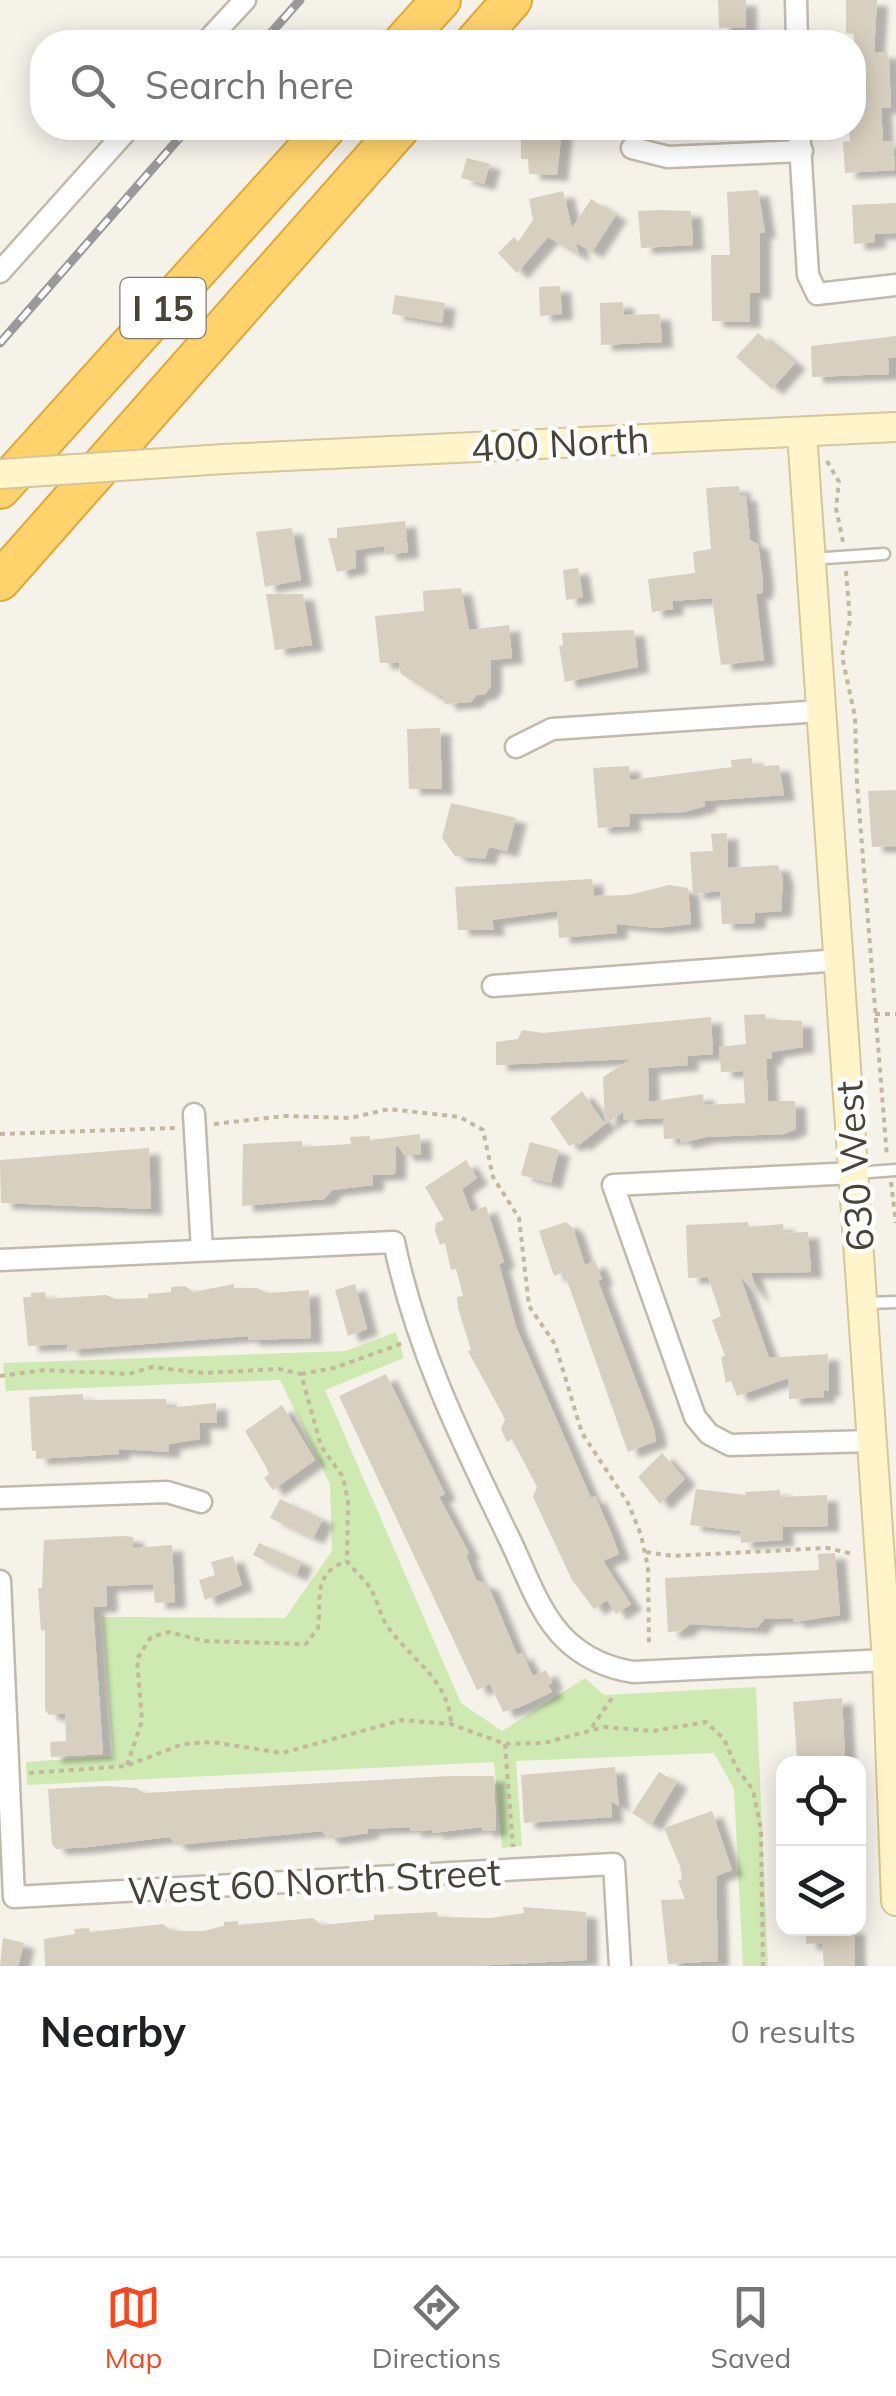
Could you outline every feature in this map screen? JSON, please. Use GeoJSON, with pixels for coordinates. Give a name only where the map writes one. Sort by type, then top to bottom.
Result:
{"type":"FeatureCollection","features":[{"type":"Feature","properties":{"kind":"highway"},"geometry":{"type":"LineString","coordinates":[[414,30],[441,0]]}},
{"type":"Feature","properties":{"kind":"highway"},"geometry":{"type":"LineString","coordinates":[[486,30],[512,0]]}},
{"type":"Feature","properties":{"kind":"highway","name":"I 15"},"geometry":{"type":"LineString","coordinates":[[0,489],[315,140]]}},
{"type":"Feature","properties":{"kind":"highway","name":"I 15"},"geometry":{"type":"LineString","coordinates":[[0,581],[389,140]]}},
{"type":"Feature","properties":{"kind":"street"},"geometry":{"type":"LineString","coordinates":[[217,30],[245,0]]}},
{"type":"Feature","properties":{"kind":"street"},"geometry":{"type":"LineString","coordinates":[[796,0],[797,30]]}},
{"type":"Feature","properties":{"kind":"street"},"geometry":{"type":"LineString","coordinates":[[0,272],[118,140]]}},
{"type":"Feature","properties":{"kind":"street"},"geometry":{"type":"LineString","coordinates":[[801,140],[808,275],[817,294],[896,285]]}},
{"type":"Feature","properties":{"kind":"street"},"geometry":{"type":"LineString","coordinates":[[632,148],[668,157],[802,151]]}},
{"type":"Feature","properties":{"kind":"street","name":"400 North"},"geometry":{"type":"LineString","coordinates":[[0,474],[224,458],[896,427]]}},
{"type":"Feature","properties":{"kind":"street","name":"630 West"},"geometry":{"type":"LineString","coordinates":[[802,432],[892,1660],[896,1901]]}},
{"type":"Feature","properties":{"kind":"street"},"geometry":{"type":"LineString","coordinates":[[516,747],[552,729],[821,711]]}},
{"type":"Feature","properties":{"kind":"street"},"geometry":{"type":"LineString","coordinates":[[493,986],[840,960]]}},
{"type":"Feature","properties":{"kind":"street"},"geometry":{"type":"LineString","coordinates":[[195,1120],[202,1250]]}},
{"type":"Feature","properties":{"kind":"street"},"geometry":{"type":"LineString","coordinates":[[855,1173],[613,1184],[695,1417],[710,1434],[730,1445],[873,1441]]}},
{"type":"Feature","properties":{"kind":"street"},"geometry":{"type":"LineString","coordinates":[[0,1260],[394,1242],[419,1338],[439,1391],[548,1618],[567,1641],[590,1658],[618,1670],[648,1673],[892,1660]]}},
{"type":"Feature","properties":{"kind":"street"},"geometry":{"type":"LineString","coordinates":[[0,1498],[167,1492],[202,1502]]}},
{"type":"Feature","properties":{"kind":"street"},"geometry":{"type":"LineString","coordinates":[[0,1582],[9,1774]]}},
{"type":"Feature","properties":{"kind":"street","name":"West 60 North Street"},"geometry":{"type":"LineString","coordinates":[[9,1774],[14,1897],[614,1864],[620,1966]]}},
{"type":"Feature","properties":{"kind":"lane"},"geometry":{"type":"LineString","coordinates":[[810,560],[884,554]]}},
{"type":"Feature","properties":{"kind":"lane"},"geometry":{"type":"LineString","coordinates":[[855,1173],[896,1170]]}},
{"type":"Feature","properties":{"kind":"lane"},"geometry":{"type":"LineString","coordinates":[[864,1304],[896,1302]]}},
{"type":"Feature","properties":{"kind":"path"},"geometry":{"type":"LineString","coordinates":[[827,461],[839,482],[836,508],[843,546]]}},
{"type":"Feature","properties":{"kind":"path"},"geometry":{"type":"LineString","coordinates":[[846,570],[850,620],[842,656],[857,735],[886,1156]]}},
{"type":"Feature","properties":{"kind":"path"},"geometry":{"type":"LineString","coordinates":[[875,1014],[896,1014]]}},
{"type":"Feature","properties":{"kind":"path"},"geometry":{"type":"LineString","coordinates":[[0,1134],[195,1120],[350,1118],[390,1109],[421,1110],[474,1122],[487,1138],[493,1177],[518,1218],[530,1306],[556,1344],[582,1434],[628,1503],[646,1552],[649,1647]]}},
{"type":"Feature","properties":{"kind":"path"},"geometry":{"type":"LineString","coordinates":[[893,1193],[896,1224]]}},
{"type":"Feature","properties":{"kind":"path"},"geometry":{"type":"LineString","coordinates":[[0,1376],[45,1370],[130,1374],[152,1367],[203,1373],[279,1369],[301,1374],[334,1368],[419,1338]]}},
{"type":"Feature","properties":{"kind":"path"},"geometry":{"type":"LineString","coordinates":[[301,1374],[321,1446],[343,1478],[348,1501],[346,1561],[372,1591],[375,1608],[392,1632],[444,1693],[451,1724]]}},
{"type":"Feature","properties":{"kind":"path"},"geometry":{"type":"LineString","coordinates":[[646,1552],[672,1556],[827,1548],[853,1554]]}},
{"type":"Feature","properties":{"kind":"path"},"geometry":{"type":"LineString","coordinates":[[126,1766],[142,1721],[137,1659],[151,1637],[169,1632],[204,1641],[306,1644],[318,1628],[317,1590],[327,1574],[346,1561]]}},
{"type":"Feature","properties":{"kind":"path"},"geometry":{"type":"LineString","coordinates":[[592,1729],[612,1698]]}},
{"type":"Feature","properties":{"kind":"path"},"geometry":{"type":"LineString","coordinates":[[9,1774],[126,1766],[183,1744],[212,1742],[282,1753],[402,1720],[451,1724],[505,1744],[544,1743],[592,1729],[653,1731],[696,1722],[716,1728],[753,1790],[761,1830],[763,1966]]}},
{"type":"Feature","properties":{"kind":"path"},"geometry":{"type":"LineString","coordinates":[[505,1744],[513,1847]]}},
{"type":"Feature","properties":{"kind":"green space"},"geometry":{"type":"Polygon","coordinates":[[[396,1332],[404,1358],[325,1390],[461,1703],[502,1731],[585,1678],[604,1695],[756,1687],[768,1966],[743,1966],[734,1789],[714,1753],[516,1761],[522,1846],[502,1848],[494,1762],[27,1785],[26,1762],[113,1756],[102,1617],[285,1618],[332,1551],[330,1484],[280,1380],[6,1391],[3,1363],[346,1351],[396,1332]]]}},
{"type":"Feature","properties":{"kind":"building"},"geometry":{"type":"Polygon","coordinates":[[[718,0],[746,0],[746,27],[719,28],[718,0]]]}},
{"type":"Feature","properties":{"kind":"building"},"geometry":{"type":"Polygon","coordinates":[[[846,0],[877,0],[874,53],[887,52],[891,108],[881,108],[883,142],[893,141],[895,170],[845,173],[843,142],[866,140],[866,30],[846,30],[846,0]]]}},
{"type":"Feature","properties":{"kind":"building"},"geometry":{"type":"Polygon","coordinates":[[[521,140],[561,140],[557,175],[529,174],[528,159],[521,159],[521,140]]]}},
{"type":"Feature","properties":{"kind":"building"},"geometry":{"type":"Polygon","coordinates":[[[467,158],[490,164],[484,184],[461,178],[467,158]]]}},
{"type":"Feature","properties":{"kind":"building"},"geometry":{"type":"Polygon","coordinates":[[[758,190],[765,232],[760,233],[760,293],[750,293],[750,322],[712,321],[711,255],[730,255],[727,192],[758,190]]]}},
{"type":"Feature","properties":{"kind":"building"},"geometry":{"type":"Polygon","coordinates":[[[563,191],[572,228],[591,199],[616,215],[592,252],[576,243],[579,256],[548,237],[517,273],[498,253],[514,237],[518,242],[533,220],[529,199],[563,191]]]}},
{"type":"Feature","properties":{"kind":"building"},"geometry":{"type":"Polygon","coordinates":[[[896,203],[896,233],[875,234],[875,242],[854,244],[852,205],[896,203]]]}},
{"type":"Feature","properties":{"kind":"building"},"geometry":{"type":"Polygon","coordinates":[[[638,211],[691,211],[693,245],[641,248],[638,211]]]}},
{"type":"Feature","properties":{"kind":"building"},"geometry":{"type":"Polygon","coordinates":[[[560,286],[562,314],[540,316],[539,287],[560,286]]]}},
{"type":"Feature","properties":{"kind":"building"},"geometry":{"type":"Polygon","coordinates":[[[395,295],[445,303],[442,323],[392,314],[395,295]]]}},
{"type":"Feature","properties":{"kind":"building"},"geometry":{"type":"Polygon","coordinates":[[[623,302],[624,315],[660,314],[662,342],[601,345],[600,303],[623,302]]]}},
{"type":"Feature","properties":{"kind":"building"},"geometry":{"type":"Polygon","coordinates":[[[758,333],[795,363],[772,389],[736,357],[758,333]]]}},
{"type":"Feature","properties":{"kind":"building"},"geometry":{"type":"Polygon","coordinates":[[[896,336],[896,357],[888,358],[889,374],[812,377],[811,346],[896,336]]]}},
{"type":"Feature","properties":{"kind":"building"},"geometry":{"type":"Polygon","coordinates":[[[739,486],[740,495],[746,495],[750,540],[758,544],[763,580],[762,593],[756,594],[764,660],[721,665],[712,598],[672,601],[673,609],[652,612],[648,579],[695,573],[693,552],[711,549],[706,488],[739,486]]]}},
{"type":"Feature","properties":{"kind":"building"},"geometry":{"type":"Polygon","coordinates":[[[405,521],[408,552],[386,555],[384,546],[355,550],[356,568],[337,572],[328,538],[337,538],[337,528],[405,521]]]}},
{"type":"Feature","properties":{"kind":"building"},"geometry":{"type":"Polygon","coordinates":[[[292,528],[301,580],[265,587],[256,532],[292,528]]]}},
{"type":"Feature","properties":{"kind":"building"},"geometry":{"type":"Polygon","coordinates":[[[578,568],[583,597],[566,600],[563,570],[578,568]]]}},
{"type":"Feature","properties":{"kind":"building"},"geometry":{"type":"Polygon","coordinates":[[[461,588],[469,630],[509,625],[512,658],[491,660],[491,686],[485,694],[477,695],[471,702],[445,704],[443,696],[436,696],[401,674],[399,663],[380,663],[375,616],[424,611],[423,591],[461,588]]]}},
{"type":"Feature","properties":{"kind":"building"},"geometry":{"type":"Polygon","coordinates":[[[266,594],[303,594],[312,645],[275,650],[266,594]]]}},
{"type":"Feature","properties":{"kind":"building"},"geometry":{"type":"Polygon","coordinates":[[[634,630],[638,667],[565,682],[559,646],[563,645],[562,633],[634,630]]]}},
{"type":"Feature","properties":{"kind":"building"},"geometry":{"type":"Polygon","coordinates":[[[440,728],[442,789],[409,789],[407,729],[440,728]]]}},
{"type":"Feature","properties":{"kind":"building"},"geometry":{"type":"Polygon","coordinates":[[[752,758],[753,767],[779,765],[784,795],[705,801],[705,806],[684,812],[629,814],[630,826],[598,828],[593,768],[629,766],[630,780],[732,767],[731,760],[752,758]]]}},
{"type":"Feature","properties":{"kind":"building"},"geometry":{"type":"Polygon","coordinates":[[[896,790],[896,846],[872,847],[868,791],[896,790]]]}},
{"type":"Feature","properties":{"kind":"building"},"geometry":{"type":"Polygon","coordinates":[[[451,803],[516,818],[507,851],[489,847],[485,859],[455,856],[442,838],[451,803]]]}},
{"type":"Feature","properties":{"kind":"building"},"geometry":{"type":"Polygon","coordinates":[[[727,833],[728,868],[778,865],[783,879],[781,911],[755,913],[755,923],[722,924],[720,891],[693,894],[690,852],[713,851],[711,834],[727,833]]]}},
{"type":"Feature","properties":{"kind":"building"},"geometry":{"type":"Polygon","coordinates":[[[592,879],[594,896],[629,895],[669,885],[688,888],[691,924],[657,928],[616,924],[617,933],[559,938],[557,911],[492,920],[494,930],[458,930],[455,887],[592,879]]]}},
{"type":"Feature","properties":{"kind":"building"},"geometry":{"type":"Polygon","coordinates":[[[765,1014],[766,1019],[802,1021],[803,1047],[772,1052],[772,1059],[766,1059],[768,1101],[795,1101],[796,1129],[784,1134],[706,1137],[681,1143],[680,1138],[664,1139],[663,1118],[624,1120],[623,1112],[605,1124],[603,1077],[631,1059],[496,1065],[496,1042],[518,1039],[522,1030],[543,1033],[711,1017],[713,1054],[687,1056],[688,1065],[648,1068],[649,1102],[703,1094],[704,1105],[745,1103],[743,1071],[721,1072],[719,1047],[746,1044],[744,1015],[765,1014]]]}},
{"type":"Feature","properties":{"kind":"building"},"geometry":{"type":"Polygon","coordinates":[[[582,1091],[605,1124],[579,1145],[577,1142],[569,1146],[550,1118],[582,1091]]]}},
{"type":"Feature","properties":{"kind":"building"},"geometry":{"type":"Polygon","coordinates":[[[420,1134],[421,1155],[404,1155],[396,1142],[395,1174],[373,1175],[373,1185],[332,1190],[324,1199],[242,1206],[243,1144],[302,1141],[302,1147],[351,1144],[350,1137],[370,1136],[370,1140],[420,1134]]]}},
{"type":"Feature","properties":{"kind":"building"},"geometry":{"type":"Polygon","coordinates":[[[530,1142],[559,1150],[551,1183],[521,1175],[530,1142]]]}},
{"type":"Feature","properties":{"kind":"building"},"geometry":{"type":"Polygon","coordinates":[[[149,1148],[151,1209],[1,1203],[0,1160],[149,1148]]]}},
{"type":"Feature","properties":{"kind":"building"},"geometry":{"type":"Polygon","coordinates":[[[466,1160],[477,1178],[462,1189],[471,1212],[486,1206],[504,1262],[499,1264],[516,1327],[619,1554],[603,1561],[631,1604],[616,1614],[607,1600],[594,1609],[572,1580],[533,1497],[537,1487],[512,1439],[507,1442],[501,1429],[505,1419],[468,1351],[471,1350],[458,1308],[457,1297],[463,1296],[456,1269],[451,1270],[445,1243],[440,1245],[435,1231],[436,1223],[444,1220],[425,1187],[466,1160]]]}},
{"type":"Feature","properties":{"kind":"building"},"geometry":{"type":"Polygon","coordinates":[[[566,1222],[573,1228],[585,1265],[595,1261],[602,1279],[598,1281],[654,1428],[656,1441],[628,1452],[564,1272],[554,1276],[539,1231],[566,1222]]]}},
{"type":"Feature","properties":{"kind":"building"},"geometry":{"type":"Polygon","coordinates":[[[748,1222],[749,1227],[783,1224],[784,1233],[808,1232],[811,1272],[751,1273],[759,1298],[740,1276],[769,1358],[828,1354],[829,1390],[824,1391],[824,1397],[789,1399],[788,1378],[737,1396],[731,1381],[726,1383],[721,1357],[725,1356],[712,1320],[721,1316],[708,1277],[688,1278],[686,1225],[748,1222]]]}},
{"type":"Feature","properties":{"kind":"building"},"geometry":{"type":"Polygon","coordinates":[[[234,1284],[234,1288],[257,1288],[268,1293],[309,1290],[311,1338],[248,1340],[248,1336],[68,1350],[67,1344],[28,1346],[23,1297],[31,1297],[31,1293],[45,1292],[46,1299],[106,1295],[116,1299],[148,1298],[148,1294],[171,1292],[171,1287],[185,1286],[193,1292],[234,1284]]]}},
{"type":"Feature","properties":{"kind":"building"},"geometry":{"type":"Polygon","coordinates":[[[355,1284],[367,1329],[348,1336],[335,1290],[355,1284]]]}},
{"type":"Feature","properties":{"kind":"building"},"geometry":{"type":"Polygon","coordinates":[[[386,1374],[445,1494],[439,1497],[469,1553],[466,1555],[476,1580],[488,1585],[517,1655],[522,1653],[533,1676],[546,1670],[552,1683],[548,1685],[552,1692],[520,1707],[503,1712],[490,1684],[477,1690],[339,1396],[386,1374]]]}},
{"type":"Feature","properties":{"kind":"building"},"geometry":{"type":"Polygon","coordinates":[[[83,1394],[83,1400],[166,1399],[167,1408],[216,1403],[217,1423],[199,1423],[200,1439],[169,1444],[169,1452],[119,1449],[119,1454],[36,1459],[36,1451],[32,1451],[29,1397],[83,1394]]]}},
{"type":"Feature","properties":{"kind":"building"},"geometry":{"type":"Polygon","coordinates":[[[282,1405],[315,1460],[273,1490],[264,1478],[269,1474],[266,1467],[245,1431],[282,1405]]]}},
{"type":"Feature","properties":{"kind":"building"},"geometry":{"type":"Polygon","coordinates":[[[662,1453],[685,1479],[660,1504],[638,1477],[662,1453]]]}},
{"type":"Feature","properties":{"kind":"building"},"geometry":{"type":"Polygon","coordinates":[[[696,1489],[746,1495],[745,1492],[780,1490],[780,1497],[827,1495],[828,1526],[782,1527],[783,1540],[741,1543],[740,1531],[690,1525],[696,1489]]]}},
{"type":"Feature","properties":{"kind":"building"},"geometry":{"type":"Polygon","coordinates":[[[280,1499],[323,1519],[313,1538],[270,1518],[280,1499]]]}},
{"type":"Feature","properties":{"kind":"building"},"geometry":{"type":"Polygon","coordinates":[[[133,1537],[133,1548],[172,1545],[175,1602],[155,1603],[153,1584],[106,1586],[107,1606],[93,1607],[103,1754],[51,1757],[50,1742],[66,1741],[65,1713],[49,1715],[45,1710],[45,1630],[41,1631],[38,1588],[42,1588],[44,1540],[133,1537]]]}},
{"type":"Feature","properties":{"kind":"building"},"geometry":{"type":"Polygon","coordinates":[[[259,1543],[302,1562],[296,1575],[253,1555],[259,1543]]]}},
{"type":"Feature","properties":{"kind":"building"},"geometry":{"type":"Polygon","coordinates":[[[835,1553],[840,1615],[794,1622],[793,1618],[764,1619],[757,1628],[690,1624],[682,1631],[668,1632],[665,1578],[819,1570],[818,1554],[835,1553]]]}},
{"type":"Feature","properties":{"kind":"building"},"geometry":{"type":"Polygon","coordinates":[[[233,1556],[242,1585],[205,1600],[199,1580],[215,1575],[211,1562],[233,1556]]]}},
{"type":"Feature","properties":{"kind":"building"},"geometry":{"type":"Polygon","coordinates":[[[842,1698],[845,1756],[797,1756],[793,1702],[842,1698]]]}},
{"type":"Feature","properties":{"kind":"building"},"geometry":{"type":"Polygon","coordinates":[[[615,1767],[619,1806],[611,1801],[612,1817],[524,1823],[521,1775],[615,1767]]]}},
{"type":"Feature","properties":{"kind":"building"},"geometry":{"type":"Polygon","coordinates":[[[659,1772],[677,1782],[651,1825],[632,1813],[659,1772]]]}},
{"type":"Feature","properties":{"kind":"building"},"geometry":{"type":"Polygon","coordinates":[[[494,1776],[496,1830],[482,1831],[482,1827],[432,1833],[410,1831],[410,1827],[368,1829],[368,1833],[329,1839],[322,1831],[177,1845],[169,1837],[56,1849],[52,1844],[48,1789],[105,1786],[136,1788],[144,1793],[494,1776]]]}},
{"type":"Feature","properties":{"kind":"building"},"geometry":{"type":"Polygon","coordinates":[[[712,1811],[732,1870],[716,1876],[718,1961],[668,1964],[661,1900],[685,1899],[678,1881],[682,1879],[680,1866],[664,1828],[712,1811]]]}},
{"type":"Feature","properties":{"kind":"building"},"geometry":{"type":"Polygon","coordinates":[[[523,1907],[586,1912],[587,1960],[471,1966],[45,1966],[44,1939],[75,1934],[74,1929],[89,1928],[90,1932],[163,1924],[172,1931],[203,1931],[224,1926],[224,1922],[238,1921],[238,1925],[313,1918],[321,1925],[374,1920],[374,1915],[437,1912],[438,1917],[491,1918],[524,1913],[523,1907]]]}},
{"type":"Feature","properties":{"kind":"building"},"geometry":{"type":"Polygon","coordinates":[[[806,1936],[854,1936],[855,1966],[824,1966],[822,1943],[806,1944],[806,1936]]]}},
{"type":"Feature","properties":{"kind":"building"},"geometry":{"type":"Polygon","coordinates":[[[3,1938],[24,1943],[18,1966],[0,1966],[3,1938]]]}},
{"type":"Feature","properties":{"kind":"railway"},"geometry":{"type":"LineString","coordinates":[[274,30],[300,0]]}},
{"type":"Feature","properties":{"kind":"railway"},"geometry":{"type":"LineString","coordinates":[[0,343],[178,140]]}}]}
